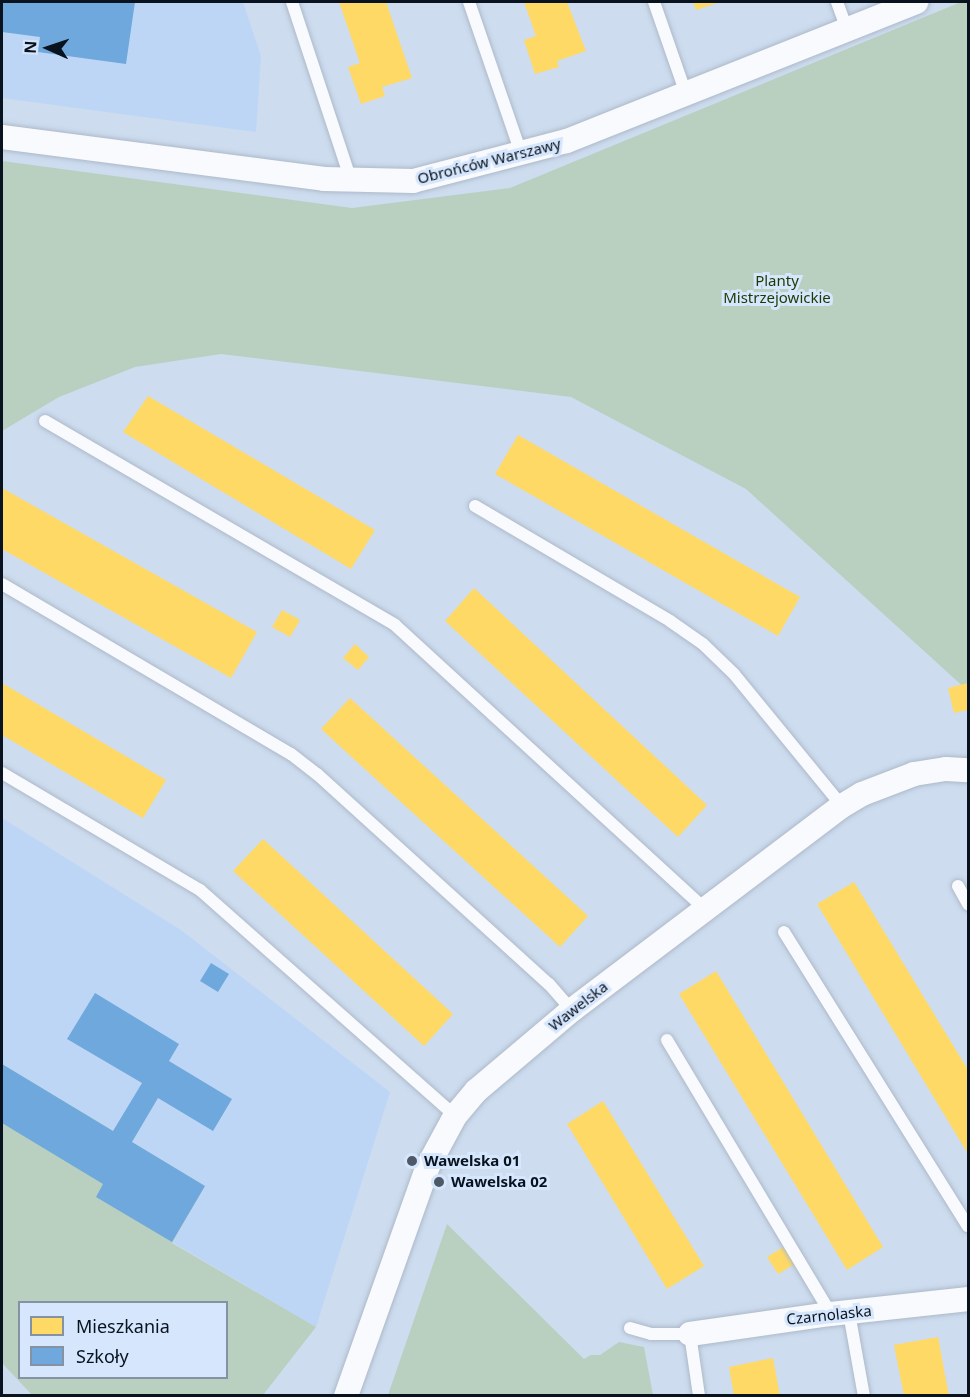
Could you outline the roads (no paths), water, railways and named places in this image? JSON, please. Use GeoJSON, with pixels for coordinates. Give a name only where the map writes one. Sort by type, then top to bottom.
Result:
{"type":"FeatureCollection","features":[{"type":"Feature","properties":{"kind":"street","name":"Obrońców Warszawy"},"geometry":{"type":"LineString","coordinates":[[2,137],[324,179],[413,181],[567,141],[916,2]]}},
{"type":"Feature","properties":{"kind":"street","name":"Wawelska"},"geometry":{"type":"LineString","coordinates":[[346,1395],[428,1166],[455,1116],[504,1064],[842,806],[862,794],[914,774],[946,769],[969,770]]}},
{"type":"Feature","properties":{"kind":"street","name":"Czarnolaska"},"geometry":{"type":"LineString","coordinates":[[690,1334],[969,1299]]}},
{"type":"Feature","properties":{"kind":"lane"},"geometry":{"type":"LineString","coordinates":[[292,2],[351,180]]}},
{"type":"Feature","properties":{"kind":"lane"},"geometry":{"type":"LineString","coordinates":[[469,2],[521,153]]}},
{"type":"Feature","properties":{"kind":"lane"},"geometry":{"type":"LineString","coordinates":[[654,2],[686,94]]}},
{"type":"Feature","properties":{"kind":"lane"},"geometry":{"type":"LineString","coordinates":[[837,2],[847,29]]}},
{"type":"Feature","properties":{"kind":"lane"},"geometry":{"type":"LineString","coordinates":[[45,421],[395,626],[705,909]]}},
{"type":"Feature","properties":{"kind":"lane"},"geometry":{"type":"LineString","coordinates":[[475,506],[670,621],[703,644],[734,674],[842,806]]}},
{"type":"Feature","properties":{"kind":"lane"},"geometry":{"type":"LineString","coordinates":[[2,584],[291,754],[317,774],[549,984],[572,1010]]}},
{"type":"Feature","properties":{"kind":"lane"},"geometry":{"type":"LineString","coordinates":[[2,773],[200,890],[455,1116]]}},
{"type":"Feature","properties":{"kind":"lane"},"geometry":{"type":"LineString","coordinates":[[958,886],[969,904]]}},
{"type":"Feature","properties":{"kind":"lane"},"geometry":{"type":"LineString","coordinates":[[784,932],[969,1226]]}},
{"type":"Feature","properties":{"kind":"lane"},"geometry":{"type":"LineString","coordinates":[[667,1040],[840,1314],[864,1395]]}},
{"type":"Feature","properties":{"kind":"lane"},"geometry":{"type":"LineString","coordinates":[[630,1328],[651,1334],[690,1334],[699,1395]]}},
{"type":"Feature","properties":{"kind":"place","name":"Wawelska 01"},"geometry":{"type":"Point","coordinates":[412,1161]}},
{"type":"Feature","properties":{"kind":"place","name":"Wawelska 02"},"geometry":{"type":"Point","coordinates":[439,1182]}},
{"type":"Feature","properties":{"kind":"park label","name":"Planty Mistrzejowickie"},"geometry":{"type":"Point","coordinates":[777,288]}}]}
